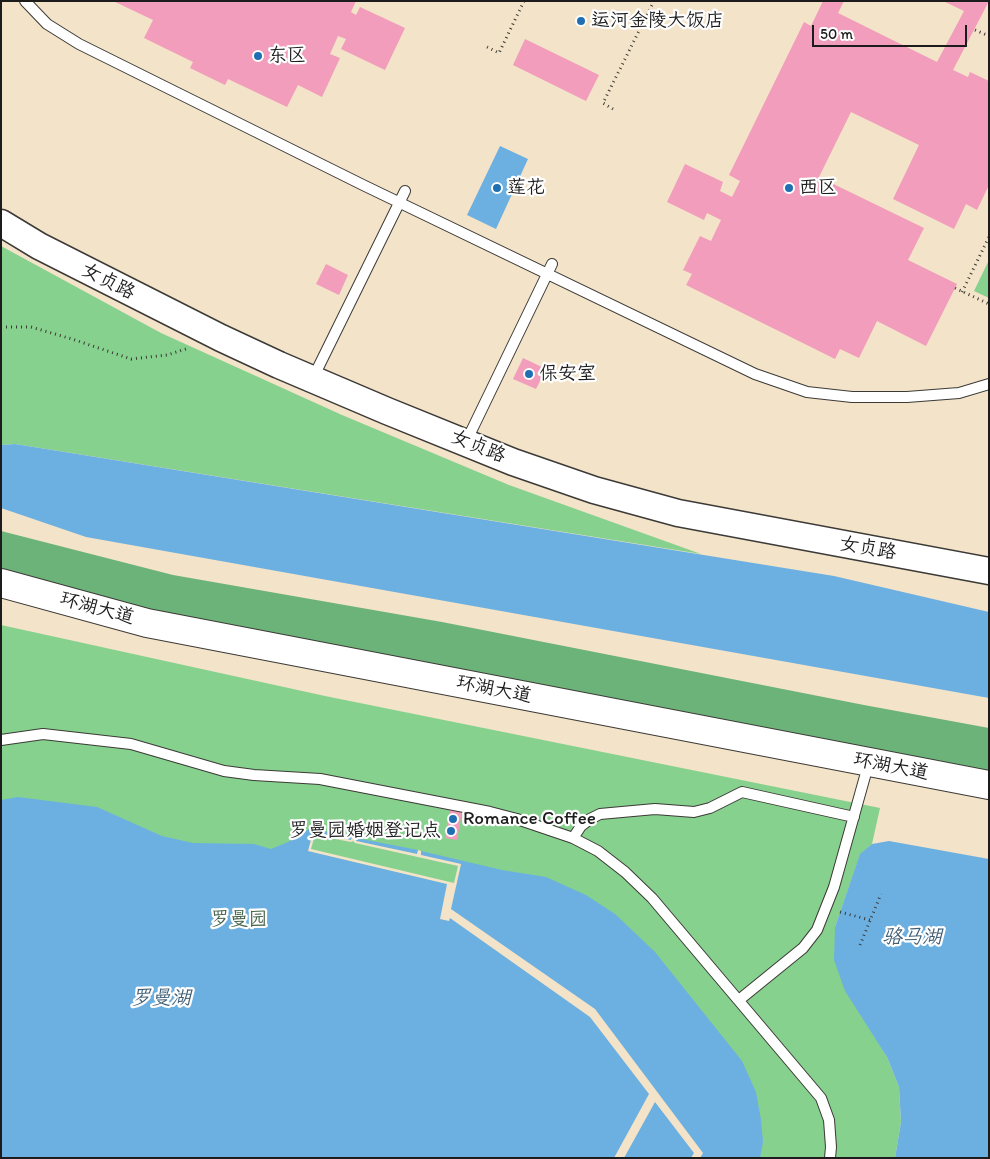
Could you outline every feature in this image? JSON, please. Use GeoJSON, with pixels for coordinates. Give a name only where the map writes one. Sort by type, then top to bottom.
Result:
{"type":"FeatureCollection","features":[{"type":"Feature","properties":{"kind":"main road","name":"环湖大道"},"geometry":{"type":"LineString","coordinates":[[1,583],[147,623],[989,785]]}},
{"type":"Feature","properties":{"kind":"street","name":"女贞路"},"geometry":{"type":"LineString","coordinates":[[1,223],[39,246],[221,338],[312,379],[513,462],[594,490],[678,513],[989,571]]}},
{"type":"Feature","properties":{"kind":"lane"},"geometry":{"type":"LineString","coordinates":[[25,1],[47,24],[79,44],[755,374],[807,392],[852,398],[907,397],[958,393],[989,384]]}},
{"type":"Feature","properties":{"kind":"lane"},"geometry":{"type":"LineString","coordinates":[[312,379],[405,190]]}},
{"type":"Feature","properties":{"kind":"lane"},"geometry":{"type":"LineString","coordinates":[[465,442],[552,264]]}},
{"type":"Feature","properties":{"kind":"lane"},"geometry":{"type":"LineString","coordinates":[[1,740],[43,734],[131,744],[224,771],[320,779],[490,812],[573,838],[598,851],[625,872],[652,898],[821,1098],[829,1120],[830,1158]]}},
{"type":"Feature","properties":{"kind":"lane"},"geometry":{"type":"LineString","coordinates":[[739,1000],[803,948],[817,930],[834,887],[869,762]]}},
{"type":"Feature","properties":{"kind":"lane"},"geometry":{"type":"LineString","coordinates":[[573,838],[581,826],[600,814],[654,809],[694,812],[710,808],[742,792],[854,817]]}},
{"type":"Feature","properties":{"kind":"path"},"geometry":{"type":"LineString","coordinates":[[487,47],[499,53],[524,1]]}},
{"type":"Feature","properties":{"kind":"path"},"geometry":{"type":"LineString","coordinates":[[613,109],[603,104],[654,1]]}},
{"type":"Feature","properties":{"kind":"path"},"geometry":{"type":"LineString","coordinates":[[975,30],[989,36]]}},
{"type":"Feature","properties":{"kind":"path"},"geometry":{"type":"LineString","coordinates":[[962,292],[989,237]]}},
{"type":"Feature","properties":{"kind":"path"},"geometry":{"type":"LineString","coordinates":[[955,288],[989,304]]}},
{"type":"Feature","properties":{"kind":"path"},"geometry":{"type":"LineString","coordinates":[[1,327],[31,327],[131,359],[167,355],[221,338]]}},
{"type":"Feature","properties":{"kind":"path"},"geometry":{"type":"LineString","coordinates":[[860,944],[880,894]]}},
{"type":"Feature","properties":{"kind":"path"},"geometry":{"type":"LineString","coordinates":[[840,912],[870,920]]}},
{"type":"Feature","properties":{"kind":"green space"},"geometry":{"type":"Polygon","coordinates":[[[1,246],[161,333],[342,415],[509,485],[701,554],[15,444],[1,445],[1,246]]]}},
{"type":"Feature","properties":{"kind":"green space"},"geometry":{"type":"Polygon","coordinates":[[[989,260],[989,298],[974,291],[989,260]]]}},
{"type":"Feature","properties":{"kind":"green space"},"geometry":{"type":"Polygon","coordinates":[[[1,531],[173,575],[442,622],[989,728],[989,773],[145,609],[1,573],[1,531]]]}},
{"type":"Feature","properties":{"kind":"green space","name":"罗曼园"},"geometry":{"type":"Polygon","coordinates":[[[1,625],[325,696],[880,808],[872,844],[860,855],[835,927],[868,1025],[887,1057],[899,1087],[901,1122],[895,1158],[1,1158],[1,625]]]}},
{"type":"Feature","properties":{"kind":"water"},"geometry":{"type":"Polygon","coordinates":[[[500,146],[528,159],[496,229],[467,215],[500,146]]]}},
{"type":"Feature","properties":{"kind":"water"},"geometry":{"type":"Polygon","coordinates":[[[15,444],[834,576],[989,612],[989,698],[86,537],[1,508],[1,445],[15,444]]]}},
{"type":"Feature","properties":{"kind":"water","name":"罗曼湖"},"geometry":{"type":"Polygon","coordinates":[[[18,797],[97,807],[162,836],[193,843],[254,844],[271,849],[288,842],[311,828],[352,837],[351,840],[313,833],[309,851],[456,886],[461,864],[420,855],[421,851],[502,870],[546,877],[586,895],[615,914],[655,952],[742,1061],[756,1092],[763,1142],[760,1158],[1,1158],[1,800],[18,797]]]}},
{"type":"Feature","properties":{"kind":"water"},"geometry":{"type":"Polygon","coordinates":[[[356,838],[418,850],[417,854],[356,841],[356,838]]]}},
{"type":"Feature","properties":{"kind":"water","name":"骆马湖"},"geometry":{"type":"Polygon","coordinates":[[[889,841],[989,859],[989,1158],[895,1158],[901,1122],[899,1087],[887,1057],[845,991],[834,960],[835,927],[860,854],[872,844],[889,841]]]}},
{"type":"Feature","properties":{"kind":"pier"},"geometry":{"type":"Polygon","coordinates":[[[313,832],[351,840],[352,837],[356,838],[356,841],[417,854],[418,850],[421,851],[421,855],[461,864],[451,909],[595,1009],[703,1153],[700,1158],[691,1158],[694,1153],[655,1102],[624,1158],[614,1158],[649,1094],[590,1017],[450,918],[449,921],[440,919],[447,884],[308,851],[313,832]],[[315,835],[311,849],[454,883],[458,866],[315,835]]]}},
{"type":"Feature","properties":{"kind":"building","name":"东区"},"geometry":{"type":"Polygon","coordinates":[[[113,1],[356,1],[351,12],[356,15],[360,7],[405,28],[385,70],[341,49],[346,39],[338,36],[330,54],[340,58],[322,97],[298,85],[287,107],[228,79],[225,85],[190,68],[193,62],[144,38],[153,20],[113,1]]]}},
{"type":"Feature","properties":{"kind":"building","name":"西区"},"geometry":{"type":"Polygon","coordinates":[[[823,1],[844,1],[838,13],[937,62],[964,11],[943,1],[989,1],[953,70],[968,77],[970,72],[989,81],[989,185],[977,210],[966,204],[954,229],[893,199],[919,145],[851,112],[819,177],[924,228],[908,260],[957,284],[926,346],[877,321],[859,358],[840,349],[835,359],[686,285],[692,274],[683,270],[700,236],[711,241],[721,220],[707,213],[704,220],[667,202],[685,164],[723,182],[720,191],[732,197],[740,181],[729,175],[804,22],[811,26],[823,1]]]}},
{"type":"Feature","properties":{"kind":"building"},"geometry":{"type":"Polygon","coordinates":[[[525,39],[599,75],[586,101],[513,65],[525,39]]]}},
{"type":"Feature","properties":{"kind":"building"},"geometry":{"type":"Polygon","coordinates":[[[326,264],[348,275],[339,295],[316,284],[326,264]]]}},
{"type":"Feature","properties":{"kind":"building","name":"保安室"},"geometry":{"type":"Polygon","coordinates":[[[523,358],[546,369],[536,389],[513,379],[523,358]]]}},
{"type":"Feature","properties":{"kind":"building"},"geometry":{"type":"Polygon","coordinates":[[[450,810],[462,812],[457,840],[445,838],[450,810]]]}},
{"type":"Feature","properties":{"kind":"place","name":"运河金陵大饭店"},"geometry":{"type":"Point","coordinates":[581,21]}},
{"type":"Feature","properties":{"kind":"place","name":"东区"},"geometry":{"type":"Point","coordinates":[258,56]}},
{"type":"Feature","properties":{"kind":"place","name":"莲花"},"geometry":{"type":"Point","coordinates":[497,188]}},
{"type":"Feature","properties":{"kind":"place","name":"西区"},"geometry":{"type":"Point","coordinates":[789,188]}},
{"type":"Feature","properties":{"kind":"place","name":"保安室"},"geometry":{"type":"Point","coordinates":[529,374]}},
{"type":"Feature","properties":{"kind":"place","name":"Romance Coffee"},"geometry":{"type":"Point","coordinates":[453,819]}},
{"type":"Feature","properties":{"kind":"place","name":"罗曼园婚姻登记点"},"geometry":{"type":"Point","coordinates":[451,831]}}]}
